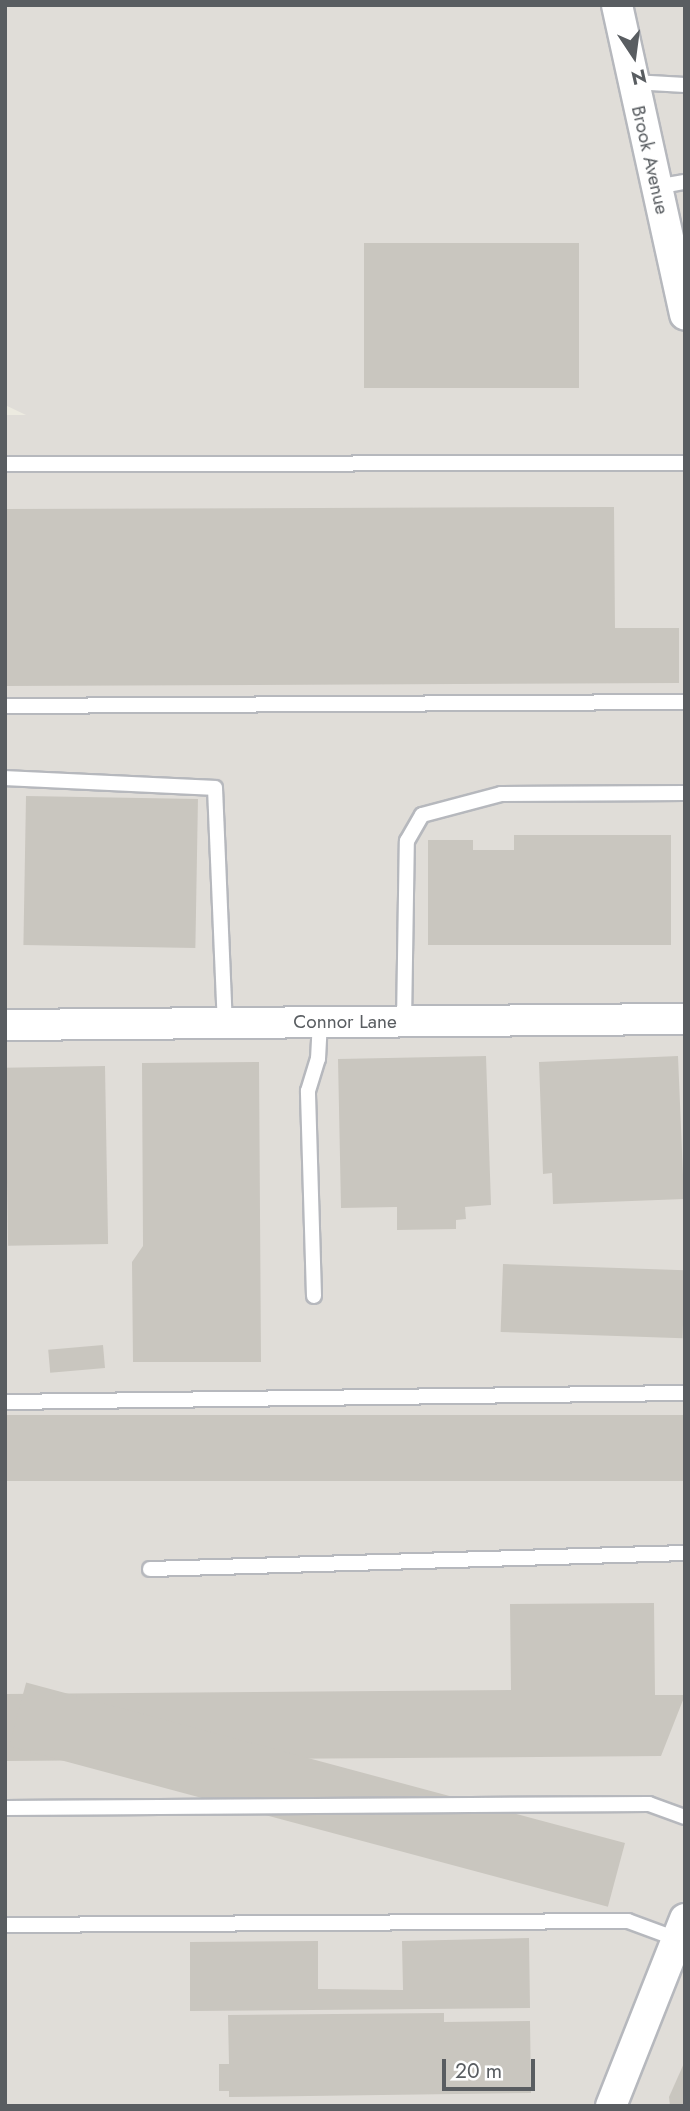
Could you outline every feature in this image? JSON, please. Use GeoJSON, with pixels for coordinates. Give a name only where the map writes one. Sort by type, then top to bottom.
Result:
{"type":"FeatureCollection","features":[{"type":"Feature","properties":{"kind":"street","name":"Brook Avenue"},"geometry":{"type":"LineString","coordinates":[[617,5],[633,82],[671,185],[685,315]]}},
{"type":"Feature","properties":{"kind":"street","name":"Connor Lane"},"geometry":{"type":"LineString","coordinates":[[5,1025],[685,1019]]}},
{"type":"Feature","properties":{"kind":"street"},"geometry":{"type":"LineString","coordinates":[[611,2106],[681,1929]]}},
{"type":"Feature","properties":{"kind":"lane"},"geometry":{"type":"LineString","coordinates":[[633,82],[685,85]]}},
{"type":"Feature","properties":{"kind":"lane"},"geometry":{"type":"LineString","coordinates":[[5,464],[685,463]]}},
{"type":"Feature","properties":{"kind":"lane"},"geometry":{"type":"LineString","coordinates":[[5,706],[685,702]]}},
{"type":"Feature","properties":{"kind":"lane"},"geometry":{"type":"LineString","coordinates":[[5,778],[215,788],[225,1023]]}},
{"type":"Feature","properties":{"kind":"lane"},"geometry":{"type":"LineString","coordinates":[[404,1022],[407,841],[422,815],[501,794],[685,793]]}},
{"type":"Feature","properties":{"kind":"lane"},"geometry":{"type":"LineString","coordinates":[[314,1296],[308,1091],[318,1059],[320,1022]]}},
{"type":"Feature","properties":{"kind":"lane"},"geometry":{"type":"LineString","coordinates":[[5,1402],[685,1393]]}},
{"type":"Feature","properties":{"kind":"lane"},"geometry":{"type":"LineString","coordinates":[[150,1570],[685,1553]]}},
{"type":"Feature","properties":{"kind":"lane"},"geometry":{"type":"LineString","coordinates":[[5,1808],[649,1804],[685,1817]]}},
{"type":"Feature","properties":{"kind":"lane"},"geometry":{"type":"LineString","coordinates":[[5,1925],[628,1921],[681,1929]]}},
{"type":"Feature","properties":{"kind":"shaded area"},"geometry":{"type":"Polygon","coordinates":[[[5,5],[685,5],[685,2106],[5,2106],[5,415],[26,415],[5,405],[5,5]]]}},
{"type":"Feature","properties":{"kind":"building"},"geometry":{"type":"Polygon","coordinates":[[[364,243],[579,243],[579,388],[364,388],[364,243]]]}},
{"type":"Feature","properties":{"kind":"building"},"geometry":{"type":"Polygon","coordinates":[[[614,507],[615,628],[679,628],[679,683],[5,686],[5,509],[614,507]]]}},
{"type":"Feature","properties":{"kind":"building"},"geometry":{"type":"Polygon","coordinates":[[[26,796],[198,799],[195,948],[23,945],[26,796]]]}},
{"type":"Feature","properties":{"kind":"building"},"geometry":{"type":"Polygon","coordinates":[[[514,835],[671,835],[671,945],[428,945],[428,840],[473,840],[473,850],[514,850],[514,835]]]}},
{"type":"Feature","properties":{"kind":"building"},"geometry":{"type":"Polygon","coordinates":[[[486,1056],[491,1205],[465,1207],[466,1219],[456,1220],[456,1229],[397,1230],[397,1207],[341,1208],[338,1059],[486,1056]]]}},
{"type":"Feature","properties":{"kind":"building"},"geometry":{"type":"Polygon","coordinates":[[[678,1056],[684,1199],[553,1204],[552,1173],[543,1174],[539,1062],[678,1056]]]}},
{"type":"Feature","properties":{"kind":"building"},"geometry":{"type":"Polygon","coordinates":[[[259,1062],[261,1362],[133,1362],[132,1262],[143,1246],[142,1063],[259,1062]]]}},
{"type":"Feature","properties":{"kind":"building"},"geometry":{"type":"Polygon","coordinates":[[[105,1066],[108,1244],[8,1246],[5,1068],[105,1066]]]}},
{"type":"Feature","properties":{"kind":"building"},"geometry":{"type":"Polygon","coordinates":[[[503,1264],[685,1270],[683,1338],[501,1332],[503,1264]]]}},
{"type":"Feature","properties":{"kind":"building"},"geometry":{"type":"Polygon","coordinates":[[[103,1345],[105,1368],[50,1373],[48,1350],[103,1345]]]}},
{"type":"Feature","properties":{"kind":"building"},"geometry":{"type":"Polygon","coordinates":[[[5,1415],[685,1415],[685,1481],[5,1481],[5,1415]]]}},
{"type":"Feature","properties":{"kind":"building"},"geometry":{"type":"Polygon","coordinates":[[[654,1603],[655,1695],[685,1695],[661,1756],[5,1761],[5,1694],[511,1690],[510,1604],[654,1603]]]}},
{"type":"Feature","properties":{"kind":"building"},"geometry":{"type":"Polygon","coordinates":[[[26,1683],[625,1843],[608,1907],[9,1746],[26,1683]]]}},
{"type":"Feature","properties":{"kind":"building"},"geometry":{"type":"Polygon","coordinates":[[[529,1938],[530,2008],[190,2011],[190,1942],[318,1941],[318,1989],[403,1990],[402,1941],[529,1938]]]}},
{"type":"Feature","properties":{"kind":"building"},"geometry":{"type":"Polygon","coordinates":[[[444,2013],[444,2022],[530,2021],[531,2093],[229,2097],[229,2091],[219,2091],[219,2064],[229,2064],[228,2015],[444,2013]]]}},
{"type":"Feature","properties":{"kind":"building"},"geometry":{"type":"Polygon","coordinates":[[[685,2061],[685,2106],[670,2106],[669,2097],[685,2061]]]}}]}
